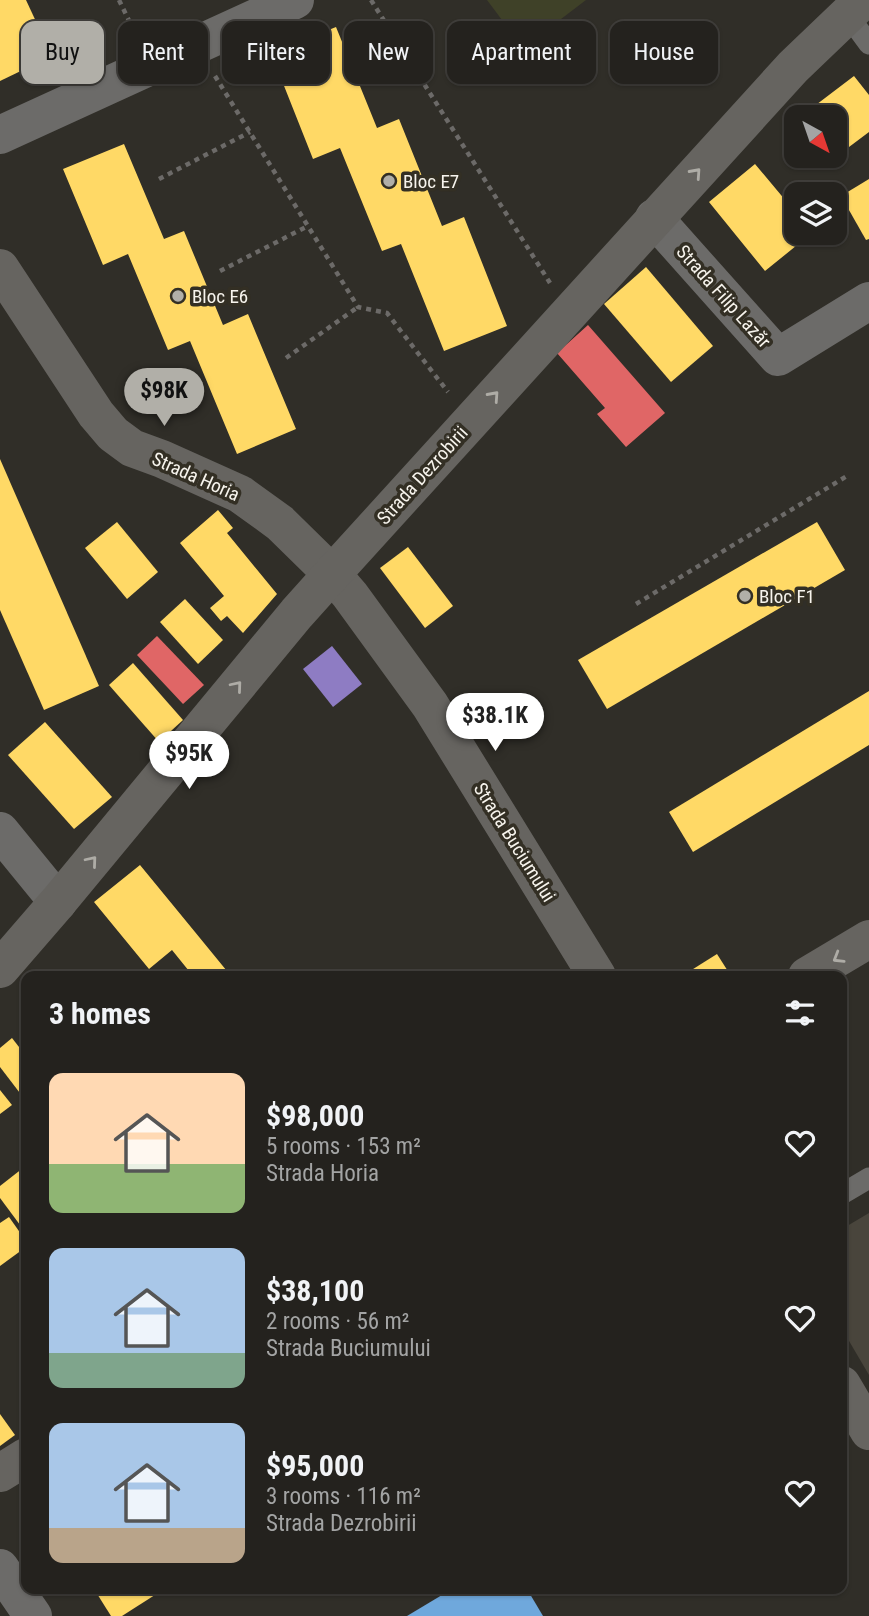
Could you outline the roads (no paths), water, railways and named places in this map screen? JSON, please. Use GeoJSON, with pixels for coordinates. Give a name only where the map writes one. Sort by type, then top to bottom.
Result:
{"type":"FeatureCollection","features":[{"type":"Feature","properties":{"kind":"street"},"geometry":{"type":"LineString","coordinates":[[0,135],[295,0]]}},
{"type":"Feature","properties":{"kind":"street","name":"Strada Dezrobirii"},"geometry":{"type":"LineString","coordinates":[[0,969],[297,613],[654,218],[793,67],[860,19]]}},
{"type":"Feature","properties":{"kind":"street","name":"Strada Filip Lazăr"},"geometry":{"type":"LineString","coordinates":[[654,218],[778,357],[869,301]]}},
{"type":"Feature","properties":{"kind":"street","name":"Strada Horia"},"geometry":{"type":"LineString","coordinates":[[0,268],[96,414],[113,434],[132,448],[240,494],[280,523],[332,574]]}},
{"type":"Feature","properties":{"kind":"street","name":"Strada Buciumului"},"geometry":{"type":"LineString","coordinates":[[332,574],[351,595],[430,705],[594,971]]}},
{"type":"Feature","properties":{"kind":"street"},"geometry":{"type":"LineString","coordinates":[[0,831],[58,902]]}},
{"type":"Feature","properties":{"kind":"street"},"geometry":{"type":"LineString","coordinates":[[815,971],[869,939]]}},
{"type":"Feature","properties":{"kind":"street"},"geometry":{"type":"LineString","coordinates":[[847,1394],[869,1431]]}},
{"type":"Feature","properties":{"kind":"street"},"geometry":{"type":"LineString","coordinates":[[0,1473],[21,1460]]}},
{"type":"Feature","properties":{"kind":"street"},"geometry":{"type":"LineString","coordinates":[[0,1568],[33,1616]]}},
{"type":"Feature","properties":{"kind":"lane"},"geometry":{"type":"LineString","coordinates":[[847,1191],[869,1178]]}},
{"type":"Feature","properties":{"kind":"place","name":"Bloc E7"},"geometry":{"type":"Point","coordinates":[389,181]}},
{"type":"Feature","properties":{"kind":"place","name":"Bloc E6"},"geometry":{"type":"Point","coordinates":[178,296]}},
{"type":"Feature","properties":{"kind":"place","name":"Bloc F1"},"geometry":{"type":"Point","coordinates":[745,596]}}]}
